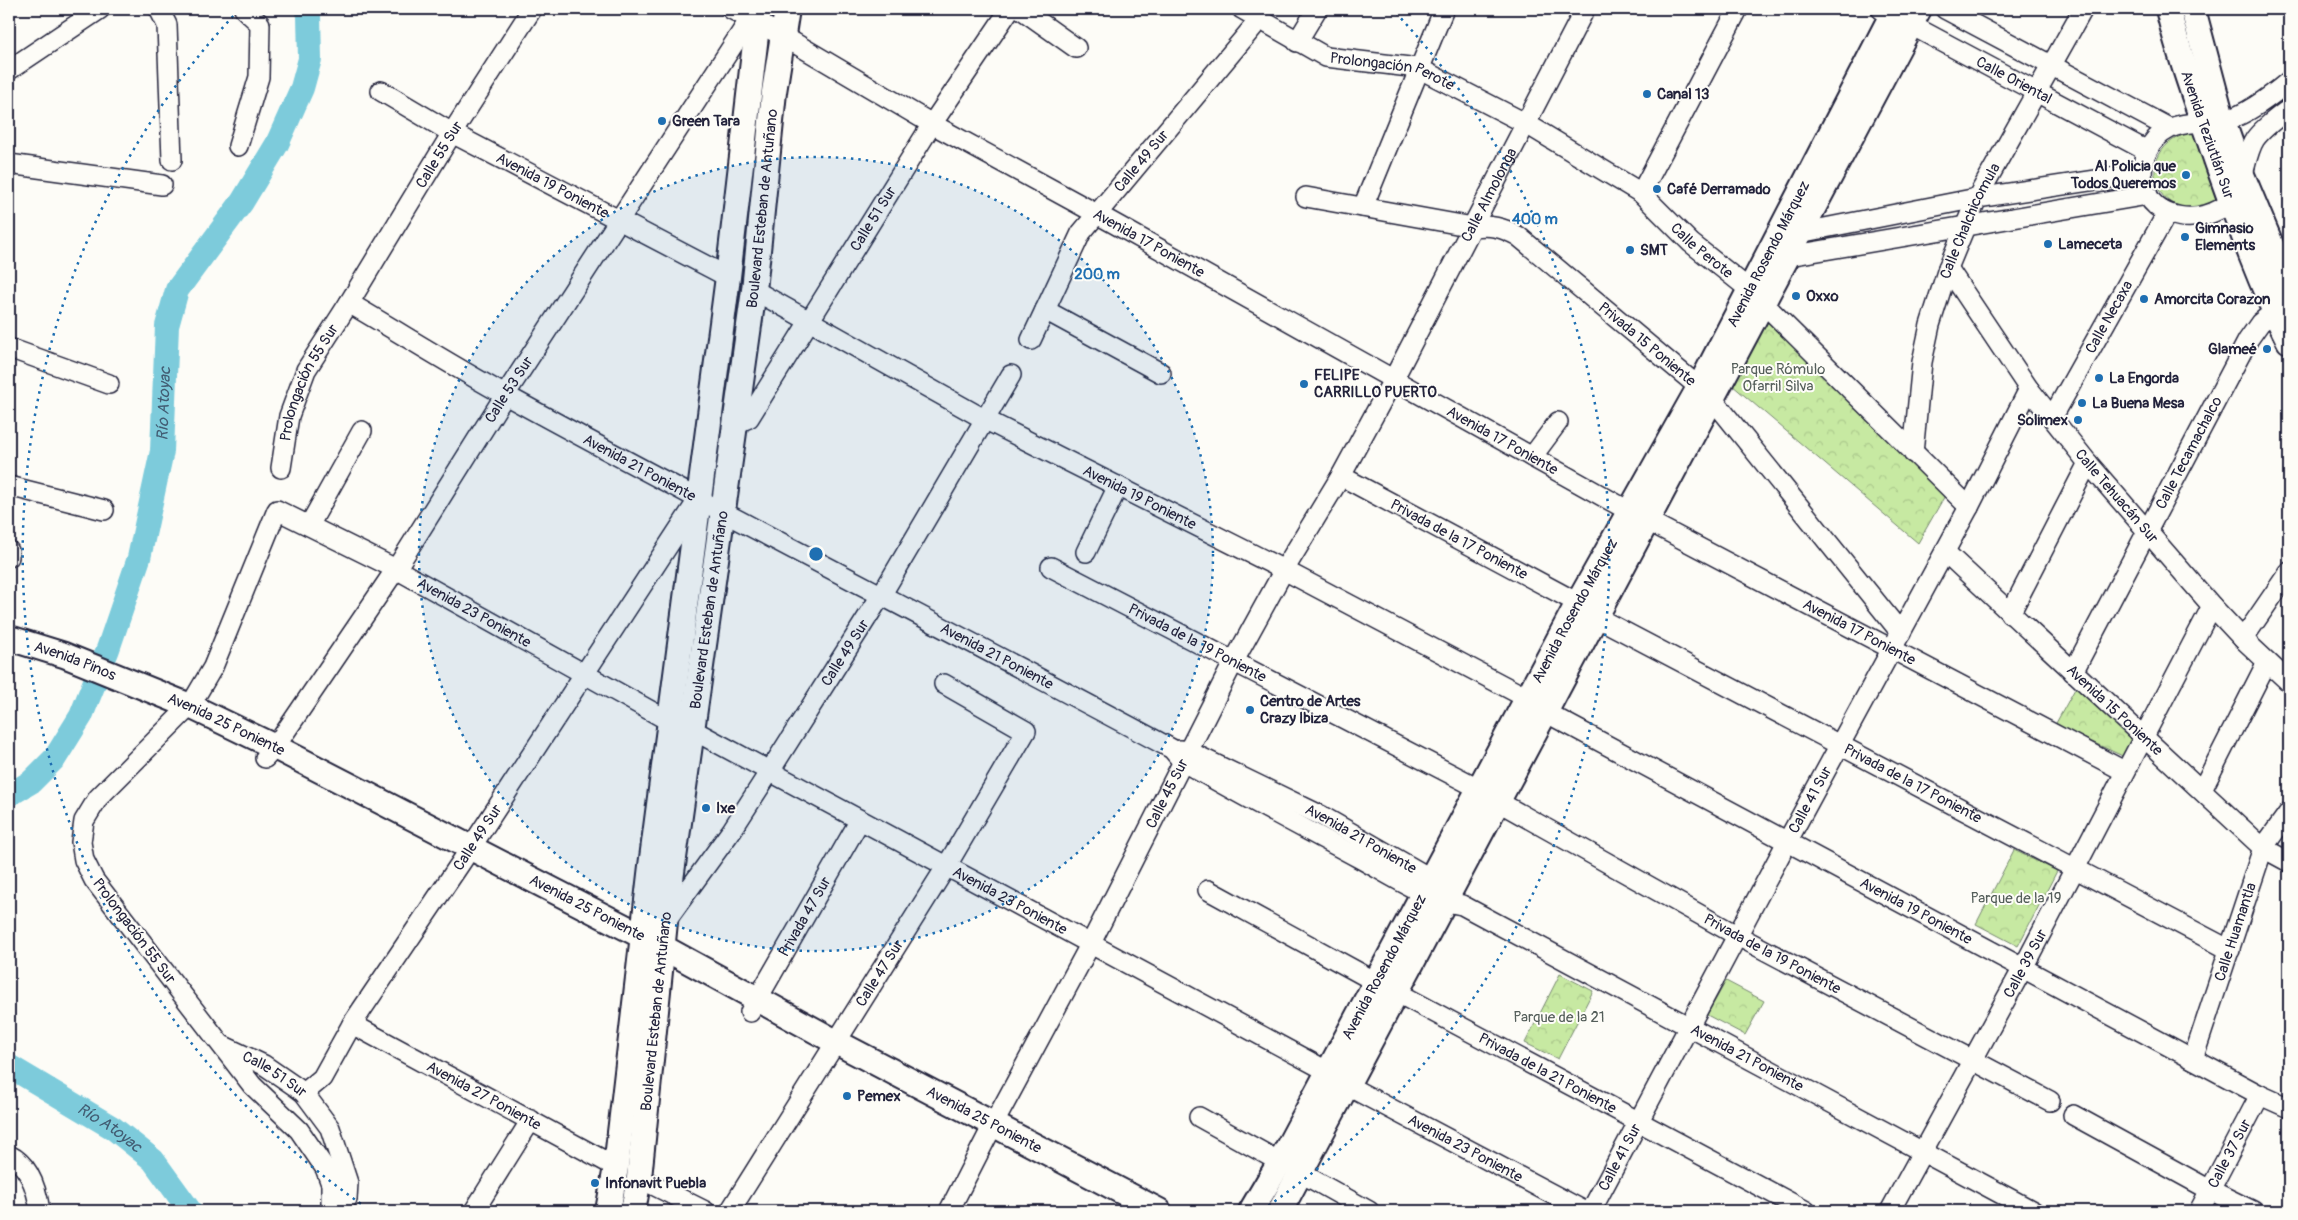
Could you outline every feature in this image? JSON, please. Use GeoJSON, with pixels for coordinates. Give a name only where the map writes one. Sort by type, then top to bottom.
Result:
{"type":"FeatureCollection","features":[{"type":"Feature","properties":{"kind":"main road","name":"Boulevard Esteban de Antuñano"},"geometry":{"type":"LineString","coordinates":[[608,1211],[653,951],[666,922],[754,290],[782,35],[787,9]]}},
{"type":"Feature","properties":{"kind":"main road","name":"Avenida Teziutlán Sur"},"geometry":{"type":"LineString","coordinates":[[2168,9],[2178,50],[2213,122],[2242,175],[2289,287]]}},
{"type":"Feature","properties":{"kind":"main road","name":"Avenida Teziutlán Sur"},"geometry":{"type":"LineString","coordinates":[[2193,9],[2213,122],[2231,201],[2282,305],[2289,341]]}},
{"type":"Feature","properties":{"kind":"main road","name":"Avenida Rosendo Márquez"},"geometry":{"type":"LineString","coordinates":[[1280,1211],[1346,1085],[1426,885],[1527,698],[1587,610],[1706,392],[1783,247],[1900,13]]}},
{"type":"Feature","properties":{"kind":"main road","name":"Boulevard Esteban de Antuñano"},"geometry":{"type":"LineString","coordinates":[[633,1211],[639,1178],[669,721],[728,277],[752,74],[755,16]]}},
{"type":"Feature","properties":{"kind":"main road","name":"Avenida Rosendo Márquez"},"geometry":{"type":"LineString","coordinates":[[1251,1211],[1280,1162],[1328,1071],[1386,987],[1452,899],[1497,801],[1545,712],[1587,610]]}},
{"type":"Feature","properties":{"kind":"main road","name":"Avenida Pinos"},"geometry":{"type":"LineString","coordinates":[[9,638],[138,691]]}},
{"type":"Feature","properties":{"kind":"main road","name":"Avenida Pinos"},"geometry":{"type":"LineString","coordinates":[[9,650],[62,660]]}},
{"type":"Feature","properties":{"kind":"main road","name":"Avenida 25 Poniente"},"geometry":{"type":"LineString","coordinates":[[138,691],[186,711],[270,752],[653,951],[832,1049],[990,1132],[1128,1211]]}},
{"type":"Feature","properties":{"kind":"main road","name":"Avenida 25 Poniente"},"geometry":{"type":"LineString","coordinates":[[990,1132],[1159,1211]]}},
{"type":"Feature","properties":{"kind":"street"},"geometry":{"type":"LineString","coordinates":[[9,70],[100,9]]}},
{"type":"Feature","properties":{"kind":"street"},"geometry":{"type":"LineString","coordinates":[[159,9],[167,25],[172,160]]}},
{"type":"Feature","properties":{"kind":"street"},"geometry":{"type":"LineString","coordinates":[[238,146],[259,77],[260,24],[244,9]]}},
{"type":"Feature","properties":{"kind":"street","name":"Calle 55 Sur"},"geometry":{"type":"LineString","coordinates":[[349,303],[452,133],[532,9]]}},
{"type":"Feature","properties":{"kind":"street","name":"Avenida 17 Poniente"},"geometry":{"type":"LineString","coordinates":[[731,9],[755,16],[782,35],[932,124],[1638,516],[2124,771]]}},
{"type":"Feature","properties":{"kind":"street","name":"Calle 51 Sur"},"geometry":{"type":"LineString","coordinates":[[735,424],[748,418],[932,124],[1010,9]]}},
{"type":"Feature","properties":{"kind":"street"},"geometry":{"type":"LineString","coordinates":[[1021,9],[1076,48]]}},
{"type":"Feature","properties":{"kind":"street"},"geometry":{"type":"LineString","coordinates":[[1242,9],[1259,20]]}},
{"type":"Feature","properties":{"kind":"street"},"geometry":{"type":"LineString","coordinates":[[1297,42],[1317,9]]}},
{"type":"Feature","properties":{"kind":"street"},"geometry":{"type":"LineString","coordinates":[[1363,207],[1418,68],[1444,9]]}},
{"type":"Feature","properties":{"kind":"street","name":"Calle Almolonga"},"geometry":{"type":"LineString","coordinates":[[1393,380],[1585,9]]}},
{"type":"Feature","properties":{"kind":"street"},"geometry":{"type":"LineString","coordinates":[[1641,193],[1738,9]]}},
{"type":"Feature","properties":{"kind":"street","name":"Calle Oriental"},"geometry":{"type":"LineString","coordinates":[[1945,9],[2170,128]]}},
{"type":"Feature","properties":{"kind":"street","name":"Calle Chalchicomula"},"geometry":{"type":"LineString","coordinates":[[1913,453],[1922,362],[1930,325],[1948,268],[1977,198],[2083,9]]}},
{"type":"Feature","properties":{"kind":"street","name":"Calle Oriental"},"geometry":{"type":"LineString","coordinates":[[1900,13],[2037,92],[2147,151]]}},
{"type":"Feature","properties":{"kind":"street","name":"Calle 53 Sur"},"geometry":{"type":"LineString","coordinates":[[270,752],[396,569],[505,395],[619,219],[755,16]]}},
{"type":"Feature","properties":{"kind":"street","name":"Prolongación Perote"},"geometry":{"type":"LineString","coordinates":[[1259,20],[1326,57],[1418,68],[1525,122]]}},
{"type":"Feature","properties":{"kind":"street","name":"Calle 49 Sur"},"geometry":{"type":"LineString","coordinates":[[1031,340],[1081,233],[1259,20]]}},
{"type":"Feature","properties":{"kind":"street"},"geometry":{"type":"LineString","coordinates":[[2289,81],[2252,108],[2213,122],[2170,128],[2155,140],[2147,151],[2142,173],[2148,195],[2153,204],[2166,214],[2195,217],[2215,212],[2231,201],[2254,140],[2267,126],[2289,109]]}},
{"type":"Feature","properties":{"kind":"street","name":"Avenida 19 Poniente"},"geometry":{"type":"LineString","coordinates":[[380,90],[452,133],[728,277]]}},
{"type":"Feature","properties":{"kind":"street","name":"Calle Perote"},"geometry":{"type":"LineString","coordinates":[[1525,122],[1641,193],[1691,243],[1756,296],[1969,507]]}},
{"type":"Feature","properties":{"kind":"street"},"geometry":{"type":"LineString","coordinates":[[9,164],[162,185]]}},
{"type":"Feature","properties":{"kind":"street"},"geometry":{"type":"LineString","coordinates":[[1783,247],[1977,198],[2142,173]]}},
{"type":"Feature","properties":{"kind":"street"},"geometry":{"type":"LineString","coordinates":[[1783,247],[1965,226],[2148,195]]}},
{"type":"Feature","properties":{"kind":"street","name":"Privada 15 Poniente"},"geometry":{"type":"LineString","coordinates":[[1306,197],[1472,227],[1488,226],[1503,228],[1518,236],[1706,392],[1902,633]]}},
{"type":"Feature","properties":{"kind":"street","name":"Calle Necaxa"},"geometry":{"type":"LineString","coordinates":[[2052,418],[2166,214]]}},
{"type":"Feature","properties":{"kind":"street","name":"Calle Tehuacán Sur"},"geometry":{"type":"LineString","coordinates":[[1948,268],[2029,389],[2088,463],[2212,606],[2243,639],[2289,682]]}},
{"type":"Feature","properties":{"kind":"street","name":"Avenida 19 Poniente"},"geometry":{"type":"LineString","coordinates":[[754,290],[986,420],[1284,570],[1527,698]]}},
{"type":"Feature","properties":{"kind":"street","name":"Avenida 21 Poniente"},"geometry":{"type":"LineString","coordinates":[[349,303],[505,395],[1181,754],[1322,816],[1426,885],[2033,1211]]}},
{"type":"Feature","properties":{"kind":"street","name":"Prolongación 55 Sur"},"geometry":{"type":"LineString","coordinates":[[281,468],[289,416],[306,370],[349,303]]}},
{"type":"Feature","properties":{"kind":"street","name":"Calle Tecamachalco"},"geometry":{"type":"LineString","coordinates":[[2074,672],[2248,340],[2260,323],[2282,305]]}},
{"type":"Feature","properties":{"kind":"street"},"geometry":{"type":"LineString","coordinates":[[1045,310],[1161,372]]}},
{"type":"Feature","properties":{"kind":"street"},"geometry":{"type":"LineString","coordinates":[[9,348],[109,384]]}},
{"type":"Feature","properties":{"kind":"street","name":"Calle 49 Sur"},"geometry":{"type":"LineString","coordinates":[[666,922],[732,830],[882,594],[1011,375]]}},
{"type":"Feature","properties":{"kind":"street","name":"Calle 45 Sur"},"geometry":{"type":"LineString","coordinates":[[949,1211],[1091,943],[1181,754],[1284,570],[1341,476],[1393,380]]}},
{"type":"Feature","properties":{"kind":"street","name":"Calle 41 Sur"},"geometry":{"type":"LineString","coordinates":[[1592,1211],[1787,842],[1842,745],[1969,507],[2029,389]]}},
{"type":"Feature","properties":{"kind":"street"},"geometry":{"type":"LineString","coordinates":[[1532,457],[1558,422]]}},
{"type":"Feature","properties":{"kind":"street"},"geometry":{"type":"LineString","coordinates":[[310,524],[362,430]]}},
{"type":"Feature","properties":{"kind":"street"},"geometry":{"type":"LineString","coordinates":[[2010,614],[2088,463]]}},
{"type":"Feature","properties":{"kind":"street","name":"Privada de la 17 Poniente"},"geometry":{"type":"LineString","coordinates":[[1341,476],[1587,610],[2230,950]]}},
{"type":"Feature","properties":{"kind":"street"},"geometry":{"type":"LineString","coordinates":[[9,486],[104,510]]}},
{"type":"Feature","properties":{"kind":"street"},"geometry":{"type":"LineString","coordinates":[[1086,552],[1118,486]]}},
{"type":"Feature","properties":{"kind":"street","name":"Calle 49 Sur"},"geometry":{"type":"LineString","coordinates":[[352,1024],[585,675],[698,499]]}},
{"type":"Feature","properties":{"kind":"street","name":"Prolongación 55 Sur"},"geometry":{"type":"LineString","coordinates":[[277,510],[213,667],[186,711],[98,798],[84,821],[81,842],[84,860],[94,880],[252,1085],[299,1130],[325,1168],[331,1184],[331,1211]]}},
{"type":"Feature","properties":{"kind":"street","name":"Avenida 23 Poniente"},"geometry":{"type":"LineString","coordinates":[[277,510],[310,524],[396,569],[669,721]]}},
{"type":"Feature","properties":{"kind":"street"},"geometry":{"type":"LineString","coordinates":[[9,551],[9,557]]}},
{"type":"Feature","properties":{"kind":"street","name":"Avenida 15 Poniente"},"geometry":{"type":"LineString","coordinates":[[1945,552],[2263,848],[2289,862]]}},
{"type":"Feature","properties":{"kind":"street","name":"Privada de la 19 Poniente"},"geometry":{"type":"LineString","coordinates":[[1051,567],[1478,788]]}},
{"type":"Feature","properties":{"kind":"street"},"geometry":{"type":"LineString","coordinates":[[2243,639],[2289,572]]}},
{"type":"Feature","properties":{"kind":"street","name":"Calle 39 Sur"},"geometry":{"type":"LineString","coordinates":[[1890,1211],[2023,968],[2124,771],[2212,606]]}},
{"type":"Feature","properties":{"kind":"street"},"geometry":{"type":"LineString","coordinates":[[2202,790],[2267,662]]}},
{"type":"Feature","properties":{"kind":"street","name":"Calle 47 Sur"},"geometry":{"type":"LineString","coordinates":[[730,1211],[946,867],[1026,731],[944,684]]}},
{"type":"Feature","properties":{"kind":"street","name":"Avenida 19 Poniente"},"geometry":{"type":"LineString","coordinates":[[1545,712],[2260,1095],[2289,1108]]}},
{"type":"Feature","properties":{"kind":"street","name":"Avenida 23 Poniente"},"geometry":{"type":"LineString","coordinates":[[693,730],[1328,1071]]}},
{"type":"Feature","properties":{"kind":"street","name":"Privada de la 19 Poniente"},"geometry":{"type":"LineString","coordinates":[[1497,801],[1738,936],[2050,1102]]}},
{"type":"Feature","properties":{"kind":"street","name":"Calle Huamantla"},"geometry":{"type":"LineString","coordinates":[[2194,1059],[2263,848],[2289,812]]}},
{"type":"Feature","properties":{"kind":"street","name":"Privada 47 Sur"},"geometry":{"type":"LineString","coordinates":[[753,1005],[860,820]]}},
{"type":"Feature","properties":{"kind":"street","name":"Privada de la 21 Poniente"},"geometry":{"type":"LineString","coordinates":[[1208,890],[1806,1211]]}},
{"type":"Feature","properties":{"kind":"street","name":"Calle 51 Sur"},"geometry":{"type":"LineString","coordinates":[[220,1045],[264,1065],[304,1093],[322,1078],[352,1024]]}},
{"type":"Feature","properties":{"kind":"street","name":"Avenida 27 Poniente"},"geometry":{"type":"LineString","coordinates":[[352,1024],[616,1167]]}},
{"type":"Feature","properties":{"kind":"street","name":"Avenida 23 Poniente"},"geometry":{"type":"LineString","coordinates":[[1346,1085],[1584,1211]]}},
{"type":"Feature","properties":{"kind":"street"},"geometry":{"type":"LineString","coordinates":[[304,1093],[330,1128],[348,1183],[346,1199],[336,1211]]}},
{"type":"Feature","properties":{"kind":"street","name":"Calle 37 Sur"},"geometry":{"type":"LineString","coordinates":[[2199,1211],[2260,1095]]}},
{"type":"Feature","properties":{"kind":"street"},"geometry":{"type":"LineString","coordinates":[[2073,1115],[2210,1190],[2253,1211]]}},
{"type":"Feature","properties":{"kind":"street"},"geometry":{"type":"LineString","coordinates":[[1199,1117],[1280,1162]]}},
{"type":"Feature","properties":{"kind":"street"},"geometry":{"type":"LineString","coordinates":[[474,1211],[531,1120]]}},
{"type":"Feature","properties":{"kind":"street"},"geometry":{"type":"LineString","coordinates":[[9,1155],[28,1173],[37,1192],[40,1211]]}},
{"type":"Feature","properties":{"kind":"street"},"geometry":{"type":"LineString","coordinates":[[1301,1173],[1369,1211]]}},
{"type":"Feature","properties":{"kind":"street"},"geometry":{"type":"LineString","coordinates":[[639,1178],[705,1211]]}},
{"type":"Feature","properties":{"kind":"green space"},"geometry":{"type":"Polygon","coordinates":[[[2190,133],[2199,133],[2224,196],[2215,203],[2196,207],[2180,206],[2167,200],[2159,190],[2155,177],[2156,164],[2162,151],[2173,140],[2190,133]]]}},
{"type":"Feature","properties":{"kind":"green space","name":"Parque Rómulo Ofarril Silva"},"geometry":{"type":"Polygon","coordinates":[[[1767,317],[1947,492],[1918,543],[1732,385],[1767,317]]]}},
{"type":"Feature","properties":{"kind":"green space"},"geometry":{"type":"Polygon","coordinates":[[[2076,687],[2137,742],[2127,758],[2055,725],[2076,687]]]}},
{"type":"Feature","properties":{"kind":"green space","name":"Parque de la 19"},"geometry":{"type":"Polygon","coordinates":[[[2014,850],[2057,871],[2018,946],[1976,924],[2014,850]]]}},
{"type":"Feature","properties":{"kind":"green space","name":"Parque de la 21"},"geometry":{"type":"Polygon","coordinates":[[[1560,974],[1593,991],[1558,1059],[1525,1043],[1560,974]]]}},
{"type":"Feature","properties":{"kind":"green space"},"geometry":{"type":"Polygon","coordinates":[[[1726,981],[1764,1001],[1745,1035],[1707,1015],[1726,981]]]}},
{"type":"Feature","properties":{"kind":"waterway","name":"Río Atoyac"},"geometry":{"type":"LineString","coordinates":[[9,795],[31,782],[55,758],[81,716],[108,649],[139,558],[162,451],[167,326],[177,290],[242,202],[277,144],[302,88],[310,59],[309,15],[307,9]]}},
{"type":"Feature","properties":{"kind":"waterway","name":"Río Atoyac"},"geometry":{"type":"LineString","coordinates":[[9,1066],[113,1128],[153,1160],[190,1211]]}},
{"type":"Feature","properties":{"kind":"place","name":"Canal 13"},"geometry":{"type":"Point","coordinates":[1647,94]}},
{"type":"Feature","properties":{"kind":"place","name":"Green Tara"},"geometry":{"type":"Point","coordinates":[662,121]}},
{"type":"Feature","properties":{"kind":"place","name":"Al Policia que Todos Queremos"},"geometry":{"type":"Point","coordinates":[2186,175]}},
{"type":"Feature","properties":{"kind":"place","name":"Café Derramado"},"geometry":{"type":"Point","coordinates":[1657,189]}},
{"type":"Feature","properties":{"kind":"place","name":"Gimnasio Elements"},"geometry":{"type":"Point","coordinates":[2185,237]}},
{"type":"Feature","properties":{"kind":"place","name":"Lameceta"},"geometry":{"type":"Point","coordinates":[2048,244]}},
{"type":"Feature","properties":{"kind":"place","name":"SMT"},"geometry":{"type":"Point","coordinates":[1630,250]}},
{"type":"Feature","properties":{"kind":"place","name":"Oxxo"},"geometry":{"type":"Point","coordinates":[1796,296]}},
{"type":"Feature","properties":{"kind":"place","name":"Amorcita Corazon"},"geometry":{"type":"Point","coordinates":[2144,299]}},
{"type":"Feature","properties":{"kind":"place","name":"Glameé"},"geometry":{"type":"Point","coordinates":[2267,349]}},
{"type":"Feature","properties":{"kind":"place","name":"La Engorda"},"geometry":{"type":"Point","coordinates":[2099,378]}},
{"type":"Feature","properties":{"kind":"place","name":"FELIPE CARRILLO PUERTO"},"geometry":{"type":"Point","coordinates":[1304,384]}},
{"type":"Feature","properties":{"kind":"place","name":"La Buena Mesa"},"geometry":{"type":"Point","coordinates":[2082,403]}},
{"type":"Feature","properties":{"kind":"place","name":"Solimex"},"geometry":{"type":"Point","coordinates":[2078,420]}},
{"type":"Feature","properties":{"kind":"place","name":"Centro de Artes Crazy Ibiza"},"geometry":{"type":"Point","coordinates":[1250,710]}},
{"type":"Feature","properties":{"kind":"place","name":"Ixe"},"geometry":{"type":"Point","coordinates":[706,808]}},
{"type":"Feature","properties":{"kind":"place","name":"Pemex"},"geometry":{"type":"Point","coordinates":[847,1096]}},
{"type":"Feature","properties":{"kind":"place","name":"Infonavit Puebla"},"geometry":{"type":"Point","coordinates":[595,1183]}}]}
